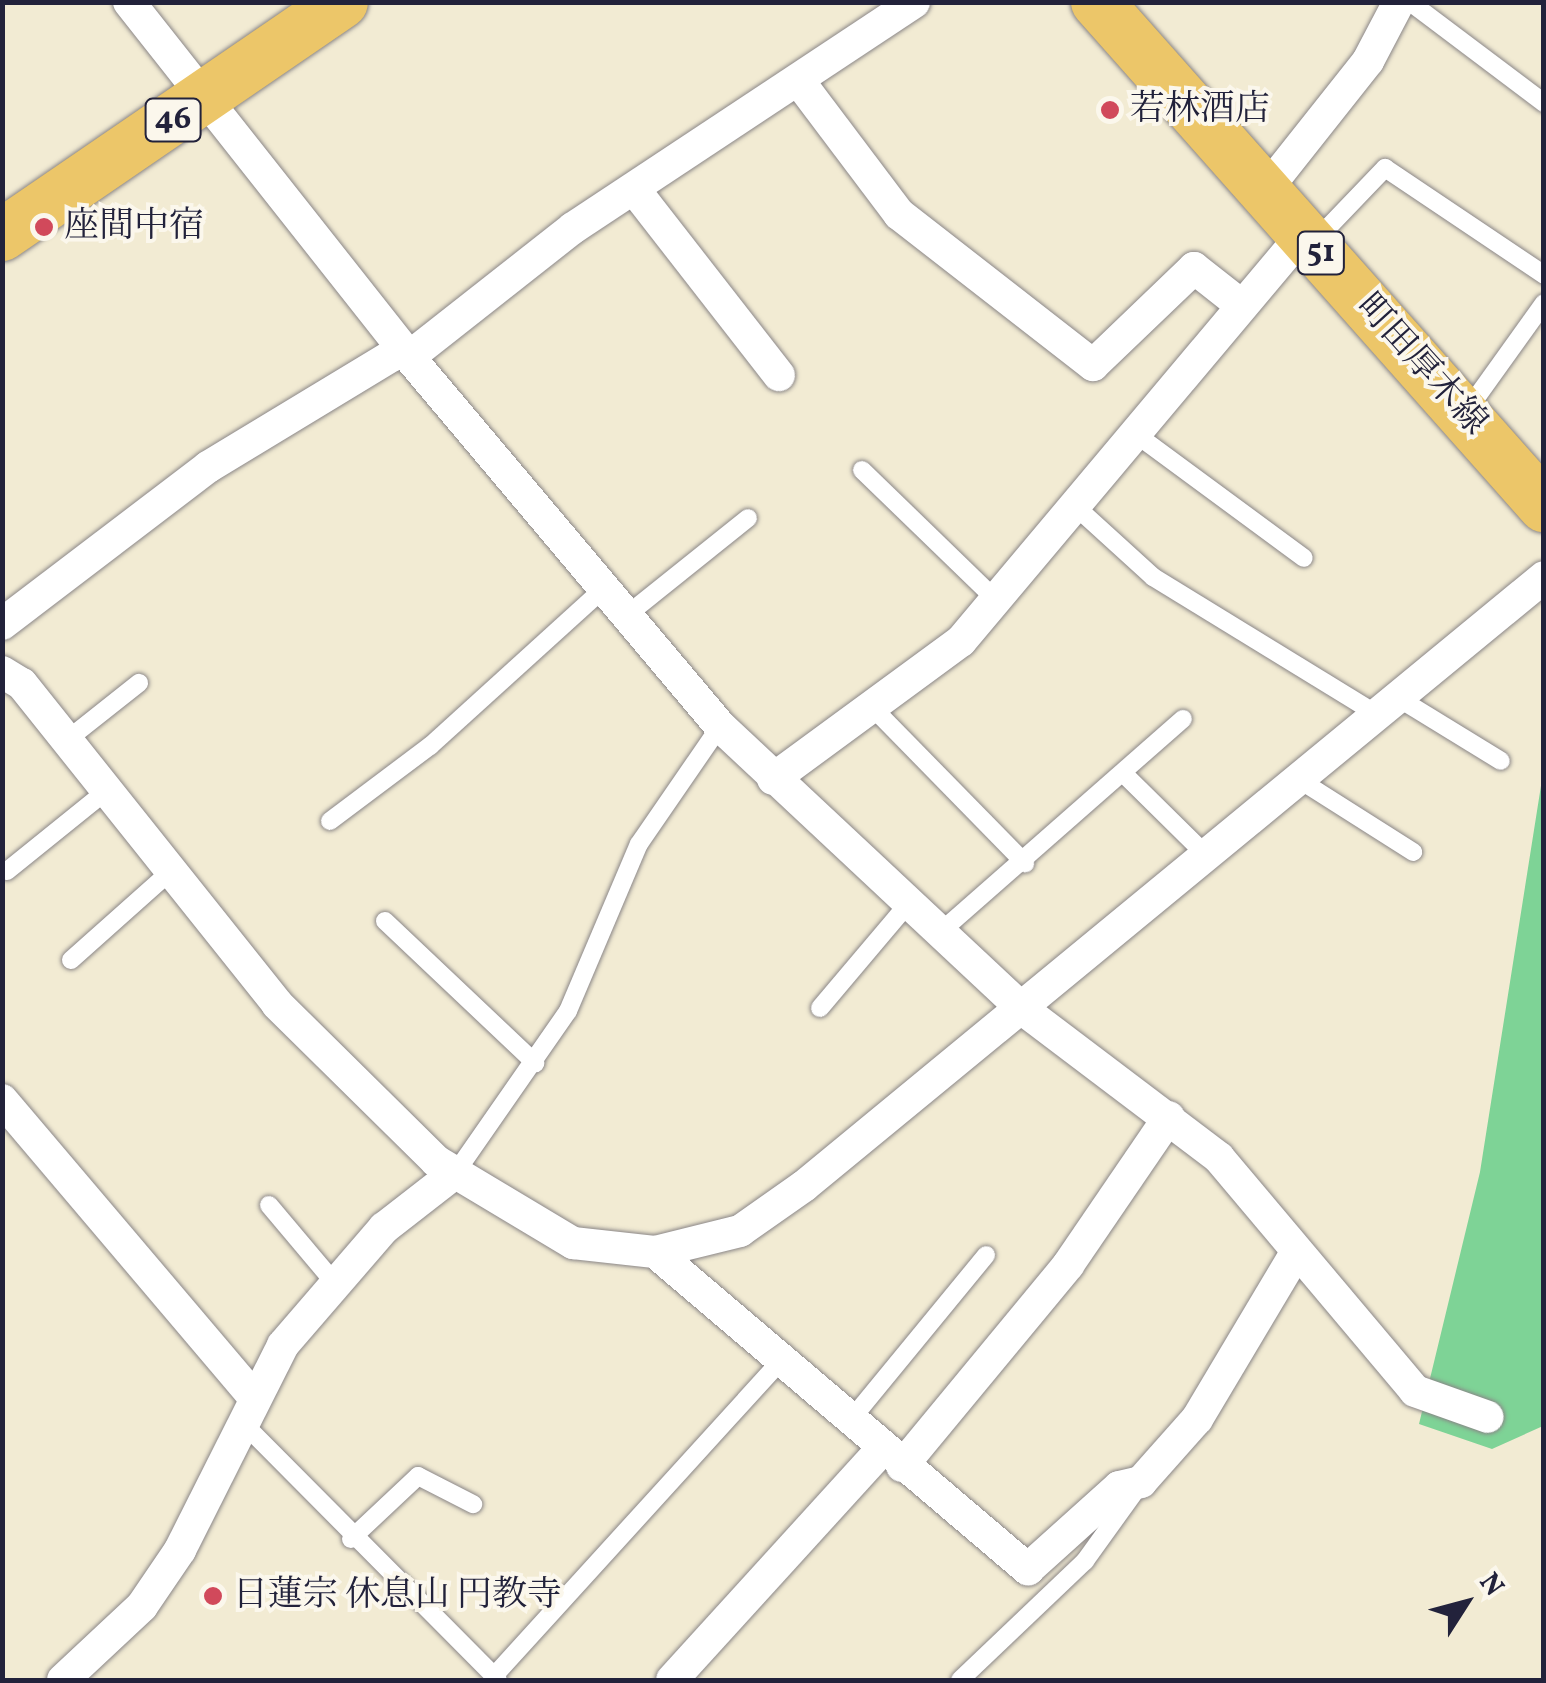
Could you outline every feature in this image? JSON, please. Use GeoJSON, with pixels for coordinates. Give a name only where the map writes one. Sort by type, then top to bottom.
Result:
{"type":"FeatureCollection","features":[{"type":"Feature","properties":{"kind":"main road","name":"46"},"geometry":{"type":"LineString","coordinates":[[2,235],[342,2]]}},
{"type":"Feature","properties":{"kind":"main road","name":"町田厚木線"},"geometry":{"type":"LineString","coordinates":[[1096,2],[1544,506]]}},
{"type":"Feature","properties":{"kind":"street"},"geometry":{"type":"LineString","coordinates":[[128,2],[405,352],[720,726],[1021,1008],[1219,1158],[1294,1256],[1415,1390],[1488,1417]]}},
{"type":"Feature","properties":{"kind":"street"},"geometry":{"type":"LineString","coordinates":[[2,624],[208,467],[405,352],[634,189],[801,84],[914,2]]}},
{"type":"Feature","properties":{"kind":"street"},"geometry":{"type":"LineString","coordinates":[[1265,191],[1368,61],[1399,2]]}},
{"type":"Feature","properties":{"kind":"street"},"geometry":{"type":"LineString","coordinates":[[801,84],[899,214],[1093,365],[1194,268],[1240,306]]}},
{"type":"Feature","properties":{"kind":"street"},"geometry":{"type":"LineString","coordinates":[[634,189],[779,375]]}},
{"type":"Feature","properties":{"kind":"street"},"geometry":{"type":"LineString","coordinates":[[773,779],[961,641],[1240,306],[1308,239]]}},
{"type":"Feature","properties":{"kind":"street"},"geometry":{"type":"LineString","coordinates":[[2,672],[66,740],[350,1085],[456,1172],[573,1243],[655,1252],[740,1231],[1021,1008],[1294,776],[1544,577]]}},
{"type":"Feature","properties":{"kind":"street"},"geometry":{"type":"LineString","coordinates":[[2,1100],[247,1408]]}},
{"type":"Feature","properties":{"kind":"street"},"geometry":{"type":"LineString","coordinates":[[672,1680],[891,1458],[1068,1264],[1169,1117]]}},
{"type":"Feature","properties":{"kind":"street"},"geometry":{"type":"LineString","coordinates":[[63,1680],[142,1606],[180,1550],[247,1408],[333,1282],[456,1172]]}},
{"type":"Feature","properties":{"kind":"street"},"geometry":{"type":"LineString","coordinates":[[655,1252],[778,1365],[1028,1570],[1119,1487],[1141,1482],[1197,1419],[1294,1256]]}},
{"type":"Feature","properties":{"kind":"lane"},"geometry":{"type":"LineString","coordinates":[[1410,2],[1544,102]]}},
{"type":"Feature","properties":{"kind":"lane"},"geometry":{"type":"LineString","coordinates":[[1308,239],[1385,168],[1544,275]]}},
{"type":"Feature","properties":{"kind":"lane"},"geometry":{"type":"LineString","coordinates":[[1465,414],[1544,302]]}},
{"type":"Feature","properties":{"kind":"lane"},"geometry":{"type":"LineString","coordinates":[[1133,432],[1304,558]]}},
{"type":"Feature","properties":{"kind":"lane"},"geometry":{"type":"LineString","coordinates":[[862,470],[996,600]]}},
{"type":"Feature","properties":{"kind":"lane"},"geometry":{"type":"LineString","coordinates":[[1074,505],[1153,577],[1385,704],[1501,762]]}},
{"type":"Feature","properties":{"kind":"lane"},"geometry":{"type":"LineString","coordinates":[[627,615],[748,518]]}},
{"type":"Feature","properties":{"kind":"lane"},"geometry":{"type":"LineString","coordinates":[[330,821],[430,746],[603,589]]}},
{"type":"Feature","properties":{"kind":"lane"},"geometry":{"type":"LineString","coordinates":[[66,740],[139,683]]}},
{"type":"Feature","properties":{"kind":"lane"},"geometry":{"type":"LineString","coordinates":[[872,707],[1025,863]]}},
{"type":"Feature","properties":{"kind":"lane"},"geometry":{"type":"LineString","coordinates":[[938,934],[1126,776],[1182,719]]}},
{"type":"Feature","properties":{"kind":"lane"},"geometry":{"type":"LineString","coordinates":[[456,1172],[568,1010],[639,844],[720,726]]}},
{"type":"Feature","properties":{"kind":"lane"},"geometry":{"type":"LineString","coordinates":[[1126,776],[1204,853]]}},
{"type":"Feature","properties":{"kind":"lane"},"geometry":{"type":"LineString","coordinates":[[1294,776],[1413,852]]}},
{"type":"Feature","properties":{"kind":"lane"},"geometry":{"type":"LineString","coordinates":[[7,870],[106,791]]}},
{"type":"Feature","properties":{"kind":"lane"},"geometry":{"type":"LineString","coordinates":[[71,960],[172,871]]}},
{"type":"Feature","properties":{"kind":"lane"},"geometry":{"type":"LineString","coordinates":[[820,1008],[906,904]]}},
{"type":"Feature","properties":{"kind":"lane"},"geometry":{"type":"LineString","coordinates":[[384,921],[535,1063]]}},
{"type":"Feature","properties":{"kind":"lane"},"geometry":{"type":"LineString","coordinates":[[269,1205],[333,1282]]}},
{"type":"Feature","properties":{"kind":"lane"},"geometry":{"type":"LineString","coordinates":[[849,1422],[986,1256]]}},
{"type":"Feature","properties":{"kind":"lane"},"geometry":{"type":"LineString","coordinates":[[247,1408],[351,1539],[496,1678],[778,1365]]}},
{"type":"Feature","properties":{"kind":"lane"},"geometry":{"type":"LineString","coordinates":[[351,1539],[418,1476],[473,1504]]}},
{"type":"Feature","properties":{"kind":"lane"},"geometry":{"type":"LineString","coordinates":[[960,1680],[1085,1561],[1141,1482]]}},
{"type":"Feature","properties":{"kind":"green space"},"geometry":{"type":"Polygon","coordinates":[[[1543,773],[1543,1426],[1492,1449],[1419,1424],[1480,1172],[1543,773]]]}},
{"type":"Feature","properties":{"kind":"place","name":"若林酒店"},"geometry":{"type":"Point","coordinates":[1110,110]}},
{"type":"Feature","properties":{"kind":"place","name":"座間中宿"},"geometry":{"type":"Point","coordinates":[44,227]}},
{"type":"Feature","properties":{"kind":"place","name":"日蓮宗 休息山 円教寺"},"geometry":{"type":"Point","coordinates":[213,1596]}}]}
